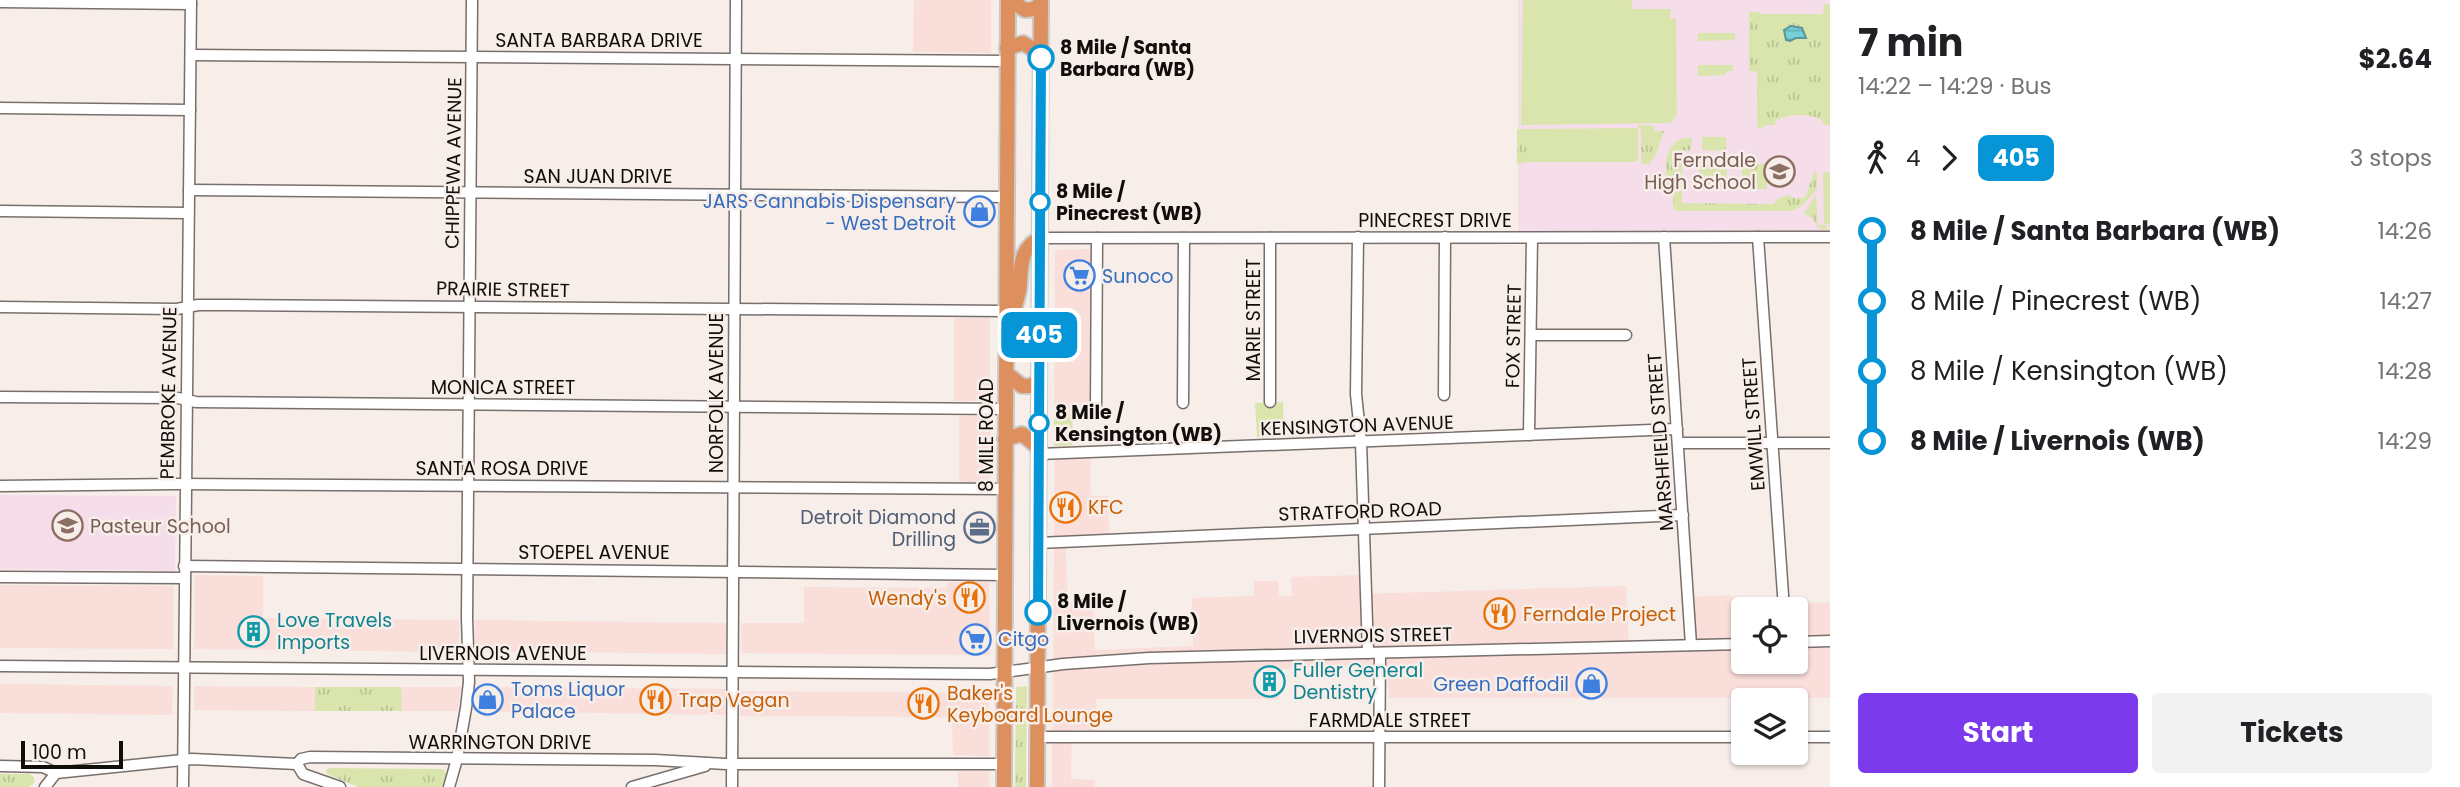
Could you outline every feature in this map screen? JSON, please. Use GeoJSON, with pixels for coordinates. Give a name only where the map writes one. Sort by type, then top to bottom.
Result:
{"type":"FeatureCollection","features":[{"type":"Feature","properties":{"kind":"highway"},"geometry":{"type":"LineString","coordinates":[[1009,0],[1025,10],[1034,9],[1041,2]]}},
{"type":"Feature","properties":{"kind":"highway","name":"8 MILE ROAD"},"geometry":{"type":"LineString","coordinates":[[1004,787],[1009,0]]}},
{"type":"Feature","properties":{"kind":"highway"},"geometry":{"type":"LineString","coordinates":[[1037,787],[1041,2]]}},
{"type":"Feature","properties":{"kind":"highway"},"geometry":{"type":"LineString","coordinates":[[1007,55],[1023,43],[1041,54]]}},
{"type":"Feature","properties":{"kind":"highway"},"geometry":{"type":"LineString","coordinates":[[1006,344],[1019,290],[1021,261],[1029,246],[1041,238]]}},
{"type":"Feature","properties":{"kind":"highway"},"geometry":{"type":"LineString","coordinates":[[1006,373],[1022,386],[1039,382]]}},
{"type":"Feature","properties":{"kind":"highway"},"geometry":{"type":"LineString","coordinates":[[1005,439],[1021,434],[1039,451]]}},
{"type":"Feature","properties":{"kind":"street","name":"CHIPPEWA AVENUE"},"geometry":{"type":"LineString","coordinates":[[449,787],[465,714],[469,670],[467,569],[472,0]]}},
{"type":"Feature","properties":{"kind":"street","name":"NORFOLK AVENUE"},"geometry":{"type":"LineString","coordinates":[[732,787],[736,0]]}},
{"type":"Feature","properties":{"kind":"street"},"geometry":{"type":"LineString","coordinates":[[0,2],[191,2]]}},
{"type":"Feature","properties":{"kind":"street","name":"PEMBROKE AVENUE"},"geometry":{"type":"LineString","coordinates":[[183,787],[191,2]]}},
{"type":"Feature","properties":{"kind":"street","name":"SANTA BARBARA DRIVE"},"geometry":{"type":"LineString","coordinates":[[191,55],[736,59],[1007,55]]}},
{"type":"Feature","properties":{"kind":"street"},"geometry":{"type":"LineString","coordinates":[[0,108],[190,110]]}},
{"type":"Feature","properties":{"kind":"street","name":"SAN JUAN DRIVE"},"geometry":{"type":"LineString","coordinates":[[189,190],[1007,197]]}},
{"type":"Feature","properties":{"kind":"street"},"geometry":{"type":"LineString","coordinates":[[0,211],[188,213]]}},
{"type":"Feature","properties":{"kind":"street"},"geometry":{"type":"LineString","coordinates":[[1358,237],[1356,394],[1361,442],[1368,653]]}},
{"type":"Feature","properties":{"kind":"street"},"geometry":{"type":"LineString","coordinates":[[1444,394],[1445,237]]}},
{"type":"Feature","properties":{"kind":"street","name":"FOX STREET"},"geometry":{"type":"LineString","coordinates":[[1529,435],[1532,237]]}},
{"type":"Feature","properties":{"kind":"street","name":"MARSHFIELD STREET"},"geometry":{"type":"LineString","coordinates":[[1664,237],[1691,645]]}},
{"type":"Feature","properties":{"kind":"street","name":"EMWILL STREET"},"geometry":{"type":"LineString","coordinates":[[1758,237],[1783,597]]}},
{"type":"Feature","properties":{"kind":"street","name":"PINECREST DRIVE"},"geometry":{"type":"LineString","coordinates":[[1041,238],[1830,237]]}},
{"type":"Feature","properties":{"kind":"street"},"geometry":{"type":"LineString","coordinates":[[1096,410],[1097,238]]}},
{"type":"Feature","properties":{"kind":"street"},"geometry":{"type":"LineString","coordinates":[[1183,403],[1184,238]]}},
{"type":"Feature","properties":{"kind":"street","name":"MARIE STREET"},"geometry":{"type":"LineString","coordinates":[[1270,238],[1270,402]]}},
{"type":"Feature","properties":{"kind":"street","name":"PRAIRIE STREET"},"geometry":{"type":"LineString","coordinates":[[0,307],[177,309],[198,305],[469,306],[1006,311]]}},
{"type":"Feature","properties":{"kind":"street"},"geometry":{"type":"LineString","coordinates":[[1531,335],[1626,335]]}},
{"type":"Feature","properties":{"kind":"street","name":"MONICA STREET"},"geometry":{"type":"LineString","coordinates":[[0,397],[178,398],[196,402],[1005,410]]}},
{"type":"Feature","properties":{"kind":"street","name":"KENSINGTON AVENUE"},"geometry":{"type":"LineString","coordinates":[[1039,451],[1361,442],[1677,429]]}},
{"type":"Feature","properties":{"kind":"street"},"geometry":{"type":"LineString","coordinates":[[1678,443],[1830,443]]}},
{"type":"Feature","properties":{"kind":"street","name":"SANTA ROSA DRIVE"},"geometry":{"type":"LineString","coordinates":[[0,486],[185,484],[1005,489]]}},
{"type":"Feature","properties":{"kind":"street","name":"STRATFORD ROAD"},"geometry":{"type":"LineString","coordinates":[[1038,543],[1683,515]]}},
{"type":"Feature","properties":{"kind":"street","name":"STOEPEL AVENUE"},"geometry":{"type":"LineString","coordinates":[[184,566],[1004,575]]}},
{"type":"Feature","properties":{"kind":"street"},"geometry":{"type":"LineString","coordinates":[[0,577],[184,578]]}},
{"type":"Feature","properties":{"kind":"street"},"geometry":{"type":"LineString","coordinates":[[1808,642],[1830,641]]}},
{"type":"Feature","properties":{"kind":"street","name":"LIVERNOIS STREET"},"geometry":{"type":"LineString","coordinates":[[1005,672],[1149,658],[1731,644]]}},
{"type":"Feature","properties":{"kind":"street"},"geometry":{"type":"LineString","coordinates":[[1378,787],[1380,653]]}},
{"type":"Feature","properties":{"kind":"street","name":"LIVERNOIS AVENUE"},"geometry":{"type":"LineString","coordinates":[[0,666],[1005,672]]}},
{"type":"Feature","properties":{"kind":"street","name":"FARMDALE STREET"},"geometry":{"type":"LineString","coordinates":[[1038,737],[1731,737]]}},
{"type":"Feature","properties":{"kind":"street"},"geometry":{"type":"LineString","coordinates":[[1808,737],[1830,737]]}},
{"type":"Feature","properties":{"kind":"street","name":"WARRINGTON DRIVE"},"geometry":{"type":"LineString","coordinates":[[0,765],[43,767],[55,773],[183,761],[297,764],[301,759],[310,757],[1004,764]]}},
{"type":"Feature","properties":{"kind":"street"},"geometry":{"type":"LineString","coordinates":[[632,787],[714,763]]}},
{"type":"Feature","properties":{"kind":"street"},"geometry":{"type":"LineString","coordinates":[[297,764],[303,774],[340,787]]}},
{"type":"Feature","properties":{"kind":"street"},"geometry":{"type":"LineString","coordinates":[[45,787],[55,773]]}},
{"type":"Feature","properties":{"kind":"shaded area"},"geometry":{"type":"Polygon","coordinates":[[[914,0],[991,0],[991,53],[913,52],[914,0]]]}},
{"type":"Feature","properties":{"kind":"shaded area"},"geometry":{"type":"Polygon","coordinates":[[[1518,0],[1830,0],[1830,238],[1518,238],[1518,0]]]}},
{"type":"Feature","properties":{"kind":"shaded area"},"geometry":{"type":"Polygon","coordinates":[[[1091,249],[1092,413],[1054,415],[1055,250],[1091,249]]]}},
{"type":"Feature","properties":{"kind":"shaded area"},"geometry":{"type":"Polygon","coordinates":[[[954,318],[990,318],[990,401],[954,401],[954,318]]]}},
{"type":"Feature","properties":{"kind":"shaded area"},"geometry":{"type":"Polygon","coordinates":[[[959,416],[990,416],[990,484],[959,484],[959,416]]]}},
{"type":"Feature","properties":{"kind":"shaded area"},"geometry":{"type":"Polygon","coordinates":[[[1055,450],[1090,450],[1091,496],[1108,496],[1109,535],[1065,536],[1068,602],[1093,602],[1095,650],[1193,646],[1192,598],[1254,596],[1254,581],[1278,581],[1279,596],[1292,596],[1291,577],[1361,575],[1362,594],[1626,586],[1629,646],[1696,646],[1693,597],[1730,595],[1731,674],[1808,674],[1808,603],[1830,602],[1830,698],[1808,698],[1808,688],[1731,688],[1731,698],[1389,698],[1388,666],[1279,669],[1279,699],[1096,699],[1096,730],[1072,730],[1071,779],[1095,780],[1095,787],[1052,787],[1055,450]]]}},
{"type":"Feature","properties":{"kind":"shaded area"},"geometry":{"type":"Polygon","coordinates":[[[0,495],[176,496],[175,571],[0,569],[0,495]]]}},
{"type":"Feature","properties":{"kind":"shaded area"},"geometry":{"type":"Polygon","coordinates":[[[195,575],[263,576],[263,618],[459,620],[459,652],[194,649],[195,575]]]}},
{"type":"Feature","properties":{"kind":"shaded area"},"geometry":{"type":"Polygon","coordinates":[[[947,582],[989,582],[990,655],[742,653],[741,623],[804,623],[804,587],[947,588],[947,582]]]}},
{"type":"Feature","properties":{"kind":"shaded area"},"geometry":{"type":"Polygon","coordinates":[[[0,585],[174,586],[173,649],[0,648],[0,585]]]}},
{"type":"Feature","properties":{"kind":"shaded area"},"geometry":{"type":"Polygon","coordinates":[[[475,620],[726,623],[726,654],[474,651],[475,620]]]}},
{"type":"Feature","properties":{"kind":"shaded area"},"geometry":{"type":"Polygon","coordinates":[[[0,684],[173,686],[172,715],[0,713],[0,684]]]}},
{"type":"Feature","properties":{"kind":"shaded area"},"geometry":{"type":"Polygon","coordinates":[[[194,686],[315,687],[315,711],[194,710],[194,686]]]}},
{"type":"Feature","properties":{"kind":"shaded area"},"geometry":{"type":"Polygon","coordinates":[[[401,687],[461,687],[458,711],[402,711],[401,687]]]}},
{"type":"Feature","properties":{"kind":"shaded area"},"geometry":{"type":"Polygon","coordinates":[[[477,687],[725,689],[725,715],[474,711],[477,687]]]}},
{"type":"Feature","properties":{"kind":"shaded area"},"geometry":{"type":"Polygon","coordinates":[[[741,691],[989,693],[989,756],[953,755],[952,717],[740,716],[741,691]]]}},
{"type":"Feature","properties":{"kind":"shaded area"},"geometry":{"type":"Polygon","coordinates":[[[958,771],[989,771],[989,787],[958,787],[958,771]]]}},
{"type":"Feature","properties":{"kind":"green space"},"geometry":{"type":"Polygon","coordinates":[[[1523,0],[1631,0],[1633,9],[1671,9],[1670,18],[1676,19],[1677,115],[1670,123],[1521,125],[1523,0]]]}},
{"type":"Feature","properties":{"kind":"green space"},"geometry":{"type":"Polygon","coordinates":[[[1824,4],[1830,4],[1830,125],[1824,125],[1822,120],[1811,116],[1799,115],[1776,120],[1775,125],[1764,125],[1763,129],[1757,127],[1757,72],[1749,71],[1749,12],[1823,14],[1824,4]]]}},
{"type":"Feature","properties":{"kind":"green space"},"geometry":{"type":"Polygon","coordinates":[[[1698,33],[1735,33],[1735,40],[1698,41],[1698,33]]]}},
{"type":"Feature","properties":{"kind":"green space"},"geometry":{"type":"Polygon","coordinates":[[[1698,65],[1733,65],[1733,71],[1726,71],[1725,75],[1698,76],[1698,65]]]}},
{"type":"Feature","properties":{"kind":"green space"},"geometry":{"type":"Polygon","coordinates":[[[1638,125],[1654,126],[1654,131],[1664,131],[1656,155],[1649,164],[1641,164],[1641,129],[1638,125]]]}},
{"type":"Feature","properties":{"kind":"green space"},"geometry":{"type":"Polygon","coordinates":[[[1638,128],[1638,160],[1635,162],[1526,160],[1526,129],[1638,128]]]}},
{"type":"Feature","properties":{"kind":"green space"},"geometry":{"type":"Polygon","coordinates":[[[1517,129],[1526,129],[1528,162],[1517,164],[1517,129]]]}},
{"type":"Feature","properties":{"kind":"green space"},"geometry":{"type":"Polygon","coordinates":[[[1702,137],[1726,137],[1726,151],[1702,150],[1702,137]]]}},
{"type":"Feature","properties":{"kind":"green space"},"geometry":{"type":"Polygon","coordinates":[[[1683,138],[1692,138],[1691,150],[1682,151],[1682,187],[1666,187],[1668,153],[1676,142],[1683,138]]]}},
{"type":"Feature","properties":{"kind":"green space"},"geometry":{"type":"Polygon","coordinates":[[[1742,164],[1767,164],[1767,189],[1742,189],[1742,164]]]}},
{"type":"Feature","properties":{"kind":"green space"},"geometry":{"type":"Polygon","coordinates":[[[1699,165],[1727,165],[1727,189],[1699,189],[1699,165]]]}},
{"type":"Feature","properties":{"kind":"green space"},"geometry":{"type":"Polygon","coordinates":[[[1814,172],[1817,173],[1817,189],[1803,205],[1792,211],[1676,211],[1673,206],[1673,195],[1677,191],[1682,191],[1682,203],[1773,204],[1779,198],[1789,195],[1805,198],[1814,172]]]}},
{"type":"Feature","properties":{"kind":"green space"},"geometry":{"type":"Polygon","coordinates":[[[1830,172],[1830,224],[1824,224],[1823,173],[1830,172]]]}},
{"type":"Feature","properties":{"kind":"green space"},"geometry":{"type":"Polygon","coordinates":[[[1816,194],[1818,225],[1827,225],[1827,231],[1819,228],[1812,218],[1804,214],[1816,194]]]}},
{"type":"Feature","properties":{"kind":"green space"},"geometry":{"type":"Polygon","coordinates":[[[1283,402],[1284,436],[1257,437],[1255,403],[1283,402]]]}},
{"type":"Feature","properties":{"kind":"green space"},"geometry":{"type":"Polygon","coordinates":[[[1073,414],[1072,445],[1054,446],[1054,415],[1073,414]]]}},
{"type":"Feature","properties":{"kind":"green space"},"geometry":{"type":"Polygon","coordinates":[[[1027,686],[1026,787],[1015,787],[1016,687],[1027,686]]]}},
{"type":"Feature","properties":{"kind":"green space"},"geometry":{"type":"Polygon","coordinates":[[[315,687],[401,687],[402,711],[315,711],[315,687]]]}},
{"type":"Feature","properties":{"kind":"green space"},"geometry":{"type":"Polygon","coordinates":[[[443,769],[447,774],[442,787],[358,787],[327,774],[326,770],[443,769]]]}},
{"type":"Feature","properties":{"kind":"green space"},"geometry":{"type":"Polygon","coordinates":[[[0,774],[29,774],[34,777],[34,783],[29,787],[0,787],[0,774]]]}},
{"type":"Feature","properties":{"kind":"water"},"geometry":{"type":"Polygon","coordinates":[[[1791,26],[1802,28],[1806,38],[1786,40],[1784,30],[1791,26]]]}},
{"type":"Feature","properties":{"kind":"bus line","name":"405"},"geometry":{"type":"LineString","coordinates":[[1038,612],[1041,58]]}},
{"type":"Feature","properties":{"kind":"place","name":"8 Mile / Santa Barbara (WB)"},"geometry":{"type":"Point","coordinates":[1041,58]}},
{"type":"Feature","properties":{"kind":"place","name":"Ferndale High School"},"geometry":{"type":"Point","coordinates":[1779,171]}},
{"type":"Feature","properties":{"kind":"place","name":"8 Mile / Pinecrest (WB)"},"geometry":{"type":"Point","coordinates":[1040,202]}},
{"type":"Feature","properties":{"kind":"place","name":"JARS Cannabis Dispensary - West Detroit"},"geometry":{"type":"Point","coordinates":[979,212]}},
{"type":"Feature","properties":{"kind":"place","name":"Sunoco"},"geometry":{"type":"Point","coordinates":[1079,276]}},
{"type":"Feature","properties":{"kind":"place","name":"8 Mile / Kensington (WB)"},"geometry":{"type":"Point","coordinates":[1039,423]}},
{"type":"Feature","properties":{"kind":"place","name":"KFC"},"geometry":{"type":"Point","coordinates":[1065,507]}},
{"type":"Feature","properties":{"kind":"place","name":"Pasteur School"},"geometry":{"type":"Point","coordinates":[67,526]}},
{"type":"Feature","properties":{"kind":"place","name":"Detroit Diamond Drilling"},"geometry":{"type":"Point","coordinates":[979,528]}},
{"type":"Feature","properties":{"kind":"place","name":"Wendy's"},"geometry":{"type":"Point","coordinates":[970,598]}},
{"type":"Feature","properties":{"kind":"place","name":"8 Mile / Livernois (WB)"},"geometry":{"type":"Point","coordinates":[1038,612]}},
{"type":"Feature","properties":{"kind":"place","name":"Ferndale Project"},"geometry":{"type":"Point","coordinates":[1500,614]}},
{"type":"Feature","properties":{"kind":"place","name":"Love Travels Imports"},"geometry":{"type":"Point","coordinates":[254,631]}},
{"type":"Feature","properties":{"kind":"place","name":"Citgo"},"geometry":{"type":"Point","coordinates":[975,639]}},
{"type":"Feature","properties":{"kind":"place","name":"Fuller General Dentistry"},"geometry":{"type":"Point","coordinates":[1270,681]}},
{"type":"Feature","properties":{"kind":"place","name":"Green Daffodil"},"geometry":{"type":"Point","coordinates":[1592,684]}},
{"type":"Feature","properties":{"kind":"place","name":"Toms Liquor Palace"},"geometry":{"type":"Point","coordinates":[488,700]}},
{"type":"Feature","properties":{"kind":"place","name":"Trap Vegan"},"geometry":{"type":"Point","coordinates":[656,700]}},
{"type":"Feature","properties":{"kind":"place","name":"Baker's Keyboard Lounge"},"geometry":{"type":"Point","coordinates":[924,704]}}]}
